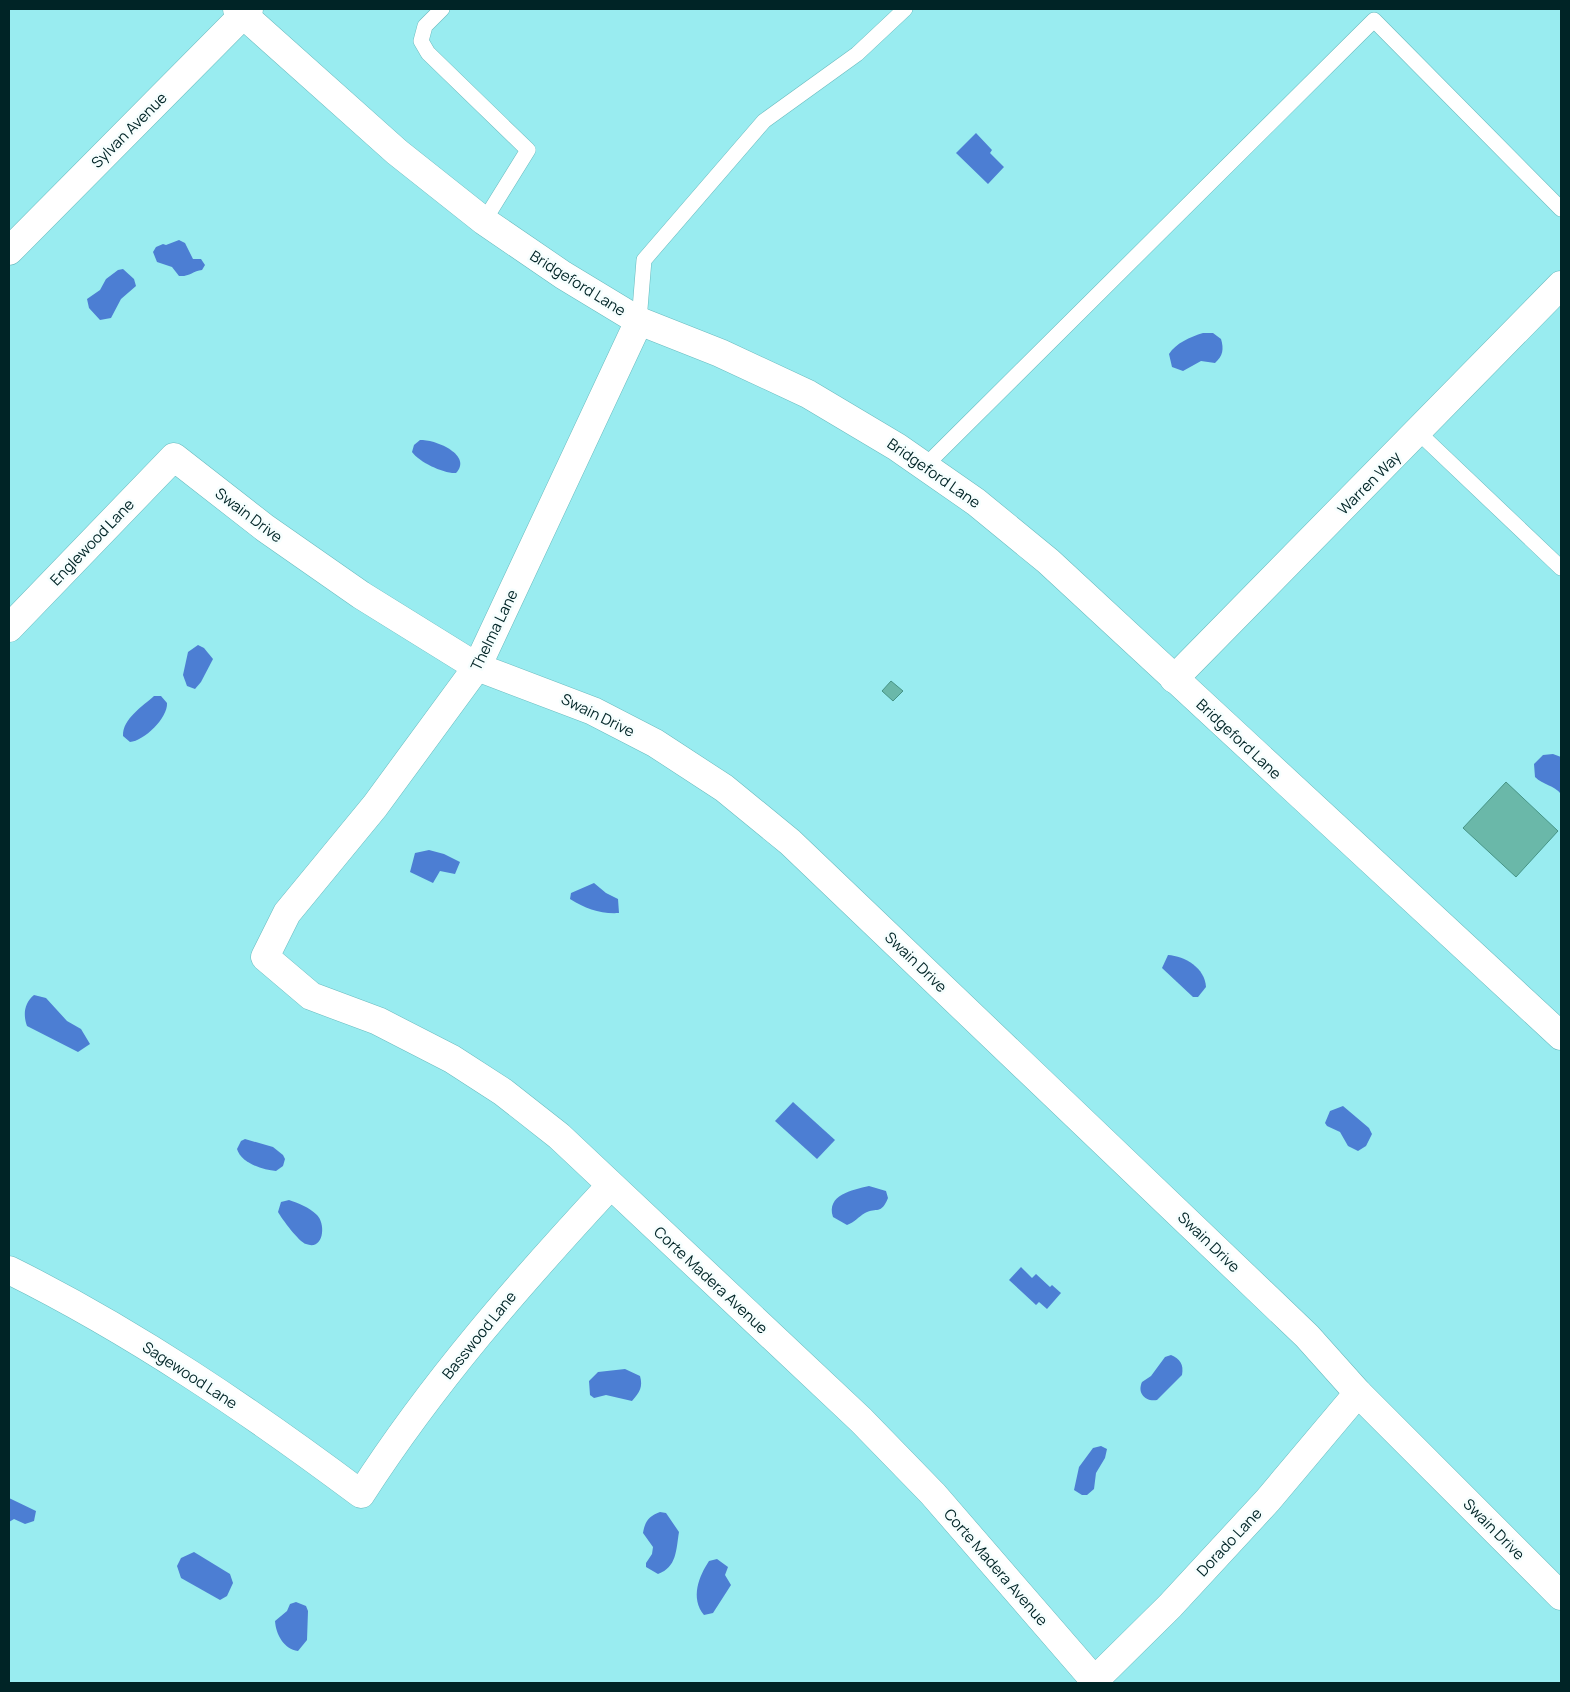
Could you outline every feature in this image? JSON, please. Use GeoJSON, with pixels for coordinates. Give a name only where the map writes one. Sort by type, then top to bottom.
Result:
{"type":"FeatureCollection","features":[{"type":"Feature","properties":{"kind":"street","name":"Bridgeford Lane"},"geometry":{"type":"LineString","coordinates":[[243,11],[397,152],[484,221],[563,275],[639,321],[720,353],[808,394],[897,446],[976,502],[1048,561],[1561,1036]]}},
{"type":"Feature","properties":{"kind":"street","name":"Sylvan Avenue"},"geometry":{"type":"LineString","coordinates":[[9,251],[243,11]]}},
{"type":"Feature","properties":{"kind":"street","name":"Warren Way"},"geometry":{"type":"LineString","coordinates":[[1174,679],[1561,284]]}},
{"type":"Feature","properties":{"kind":"street","name":"Thelma Lane"},"geometry":{"type":"LineString","coordinates":[[265,957],[287,913],[375,806],[477,667],[639,321]]}},
{"type":"Feature","properties":{"kind":"street","name":"Swain Drive"},"geometry":{"type":"LineString","coordinates":[[174,457],[265,528],[345,584],[477,667],[593,710],[655,743],[724,788],[790,842],[1307,1336],[1358,1393],[1561,1596]]}},
{"type":"Feature","properties":{"kind":"street","name":"Englewood Lane"},"geometry":{"type":"LineString","coordinates":[[9,628],[174,457]]}},
{"type":"Feature","properties":{"kind":"street","name":"Corte Madera Avenue"},"geometry":{"type":"LineString","coordinates":[[265,957],[311,996],[378,1022],[452,1059],[495,1087],[558,1136],[862,1420],[933,1494],[1093,1682]]}},
{"type":"Feature","properties":{"kind":"street","name":"Basswood Lane"},"geometry":{"type":"LineString","coordinates":[[362,1494],[452,1366],[526,1276],[610,1186]]}},
{"type":"Feature","properties":{"kind":"street","name":"Sagewood Lane"},"geometry":{"type":"LineString","coordinates":[[9,1270],[123,1332],[223,1395],[362,1494]]}},
{"type":"Feature","properties":{"kind":"street","name":"Dorado Lane"},"geometry":{"type":"LineString","coordinates":[[1093,1682],[1170,1606],[1261,1508],[1358,1393]]}},
{"type":"Feature","properties":{"kind":"lane"},"geometry":{"type":"LineString","coordinates":[[442,9],[425,26],[421,41],[428,53],[528,150],[484,221]]}},
{"type":"Feature","properties":{"kind":"lane"},"geometry":{"type":"LineString","coordinates":[[639,321],[644,260],[764,121],[857,54],[905,9]]}},
{"type":"Feature","properties":{"kind":"lane"},"geometry":{"type":"LineString","coordinates":[[925,466],[1374,20],[1561,209]]}},
{"type":"Feature","properties":{"kind":"lane"},"geometry":{"type":"LineString","coordinates":[[1418,432],[1561,568]]}},
{"type":"Feature","properties":{"kind":"water"},"geometry":{"type":"Polygon","coordinates":[[[976,133],[992,150],[990,153],[1004,167],[988,184],[956,153],[976,133]]]}},
{"type":"Feature","properties":{"kind":"water"},"geometry":{"type":"Polygon","coordinates":[[[179,240],[185,243],[193,259],[201,259],[205,265],[202,270],[186,276],[179,276],[172,267],[157,262],[153,252],[156,247],[179,240]]]}},
{"type":"Feature","properties":{"kind":"water"},"geometry":{"type":"Polygon","coordinates":[[[123,269],[134,279],[136,286],[121,299],[111,318],[100,320],[89,308],[87,299],[100,290],[106,279],[118,270],[123,269]]]}},
{"type":"Feature","properties":{"kind":"water"},"geometry":{"type":"Polygon","coordinates":[[[1213,333],[1221,339],[1222,352],[1220,358],[1215,363],[1201,361],[1183,371],[1172,367],[1169,354],[1172,350],[1193,336],[1213,333]]]}},
{"type":"Feature","properties":{"kind":"water"},"geometry":{"type":"Polygon","coordinates":[[[420,440],[427,440],[442,445],[456,454],[460,460],[460,466],[456,473],[439,469],[415,456],[412,452],[414,445],[420,440]]]}},
{"type":"Feature","properties":{"kind":"water"},"geometry":{"type":"Polygon","coordinates":[[[198,645],[204,648],[213,659],[201,682],[195,689],[187,686],[183,675],[188,652],[198,645]]]}},
{"type":"Feature","properties":{"kind":"water"},"geometry":{"type":"Polygon","coordinates":[[[154,696],[161,696],[167,703],[164,715],[154,728],[142,738],[130,742],[123,736],[126,724],[134,713],[154,696]]]}},
{"type":"Feature","properties":{"kind":"water"},"geometry":{"type":"Polygon","coordinates":[[[1553,754],[1561,757],[1561,794],[1535,777],[1534,764],[1543,755],[1553,754]]]}},
{"type":"Feature","properties":{"kind":"water"},"geometry":{"type":"Polygon","coordinates":[[[429,850],[444,854],[460,862],[455,874],[440,871],[433,883],[410,872],[415,853],[429,850]]]}},
{"type":"Feature","properties":{"kind":"water"},"geometry":{"type":"Polygon","coordinates":[[[594,883],[606,893],[618,899],[619,913],[593,910],[570,899],[571,893],[594,883]]]}},
{"type":"Feature","properties":{"kind":"water"},"geometry":{"type":"Polygon","coordinates":[[[1168,955],[1181,958],[1193,964],[1202,974],[1206,987],[1198,997],[1193,997],[1162,968],[1168,955]]]}},
{"type":"Feature","properties":{"kind":"water"},"geometry":{"type":"Polygon","coordinates":[[[34,995],[46,998],[67,1021],[81,1029],[90,1044],[78,1052],[27,1026],[25,1009],[34,995]]]}},
{"type":"Feature","properties":{"kind":"water"},"geometry":{"type":"Polygon","coordinates":[[[793,1102],[835,1140],[817,1159],[775,1121],[793,1102]]]}},
{"type":"Feature","properties":{"kind":"water"},"geometry":{"type":"Polygon","coordinates":[[[1343,1106],[1369,1128],[1372,1134],[1366,1146],[1358,1151],[1348,1146],[1340,1132],[1327,1126],[1325,1123],[1330,1111],[1343,1106]]]}},
{"type":"Feature","properties":{"kind":"water"},"geometry":{"type":"Polygon","coordinates":[[[245,1139],[273,1147],[283,1155],[285,1159],[283,1166],[276,1171],[248,1162],[239,1154],[237,1149],[241,1141],[245,1139]]]}},
{"type":"Feature","properties":{"kind":"water"},"geometry":{"type":"Polygon","coordinates":[[[869,1186],[886,1191],[888,1198],[881,1209],[869,1211],[847,1225],[833,1217],[833,1203],[837,1199],[855,1189],[869,1186]]]}},
{"type":"Feature","properties":{"kind":"water"},"geometry":{"type":"Polygon","coordinates":[[[289,1200],[311,1210],[320,1219],[322,1236],[317,1244],[306,1244],[299,1239],[278,1212],[281,1202],[289,1200]]]}},
{"type":"Feature","properties":{"kind":"water"},"geometry":{"type":"Polygon","coordinates":[[[1021,1267],[1032,1278],[1036,1274],[1050,1287],[1052,1285],[1061,1293],[1047,1309],[1039,1302],[1036,1305],[1009,1280],[1021,1267]]]}},
{"type":"Feature","properties":{"kind":"water"},"geometry":{"type":"Polygon","coordinates":[[[1171,1355],[1181,1362],[1182,1375],[1157,1400],[1149,1400],[1141,1393],[1142,1382],[1151,1376],[1165,1357],[1171,1355]]]}},
{"type":"Feature","properties":{"kind":"water"},"geometry":{"type":"Polygon","coordinates":[[[625,1369],[640,1376],[641,1380],[640,1389],[632,1401],[606,1395],[594,1398],[590,1395],[589,1381],[598,1372],[625,1369]]]}},
{"type":"Feature","properties":{"kind":"water"},"geometry":{"type":"Polygon","coordinates":[[[1101,1446],[1107,1449],[1105,1458],[1096,1473],[1094,1489],[1087,1495],[1082,1495],[1074,1490],[1079,1467],[1093,1448],[1101,1446]]]}},
{"type":"Feature","properties":{"kind":"water"},"geometry":{"type":"Polygon","coordinates":[[[9,1498],[36,1511],[34,1521],[25,1524],[14,1519],[9,1522],[9,1498]]]}},
{"type":"Feature","properties":{"kind":"water"},"geometry":{"type":"Polygon","coordinates":[[[660,1512],[666,1513],[679,1532],[672,1562],[669,1567],[658,1574],[646,1567],[653,1547],[643,1533],[648,1520],[660,1512]]]}},
{"type":"Feature","properties":{"kind":"water"},"geometry":{"type":"Polygon","coordinates":[[[194,1552],[230,1574],[233,1583],[227,1596],[220,1600],[181,1578],[177,1566],[181,1558],[194,1552]]]}},
{"type":"Feature","properties":{"kind":"water"},"geometry":{"type":"Polygon","coordinates":[[[717,1559],[728,1567],[725,1575],[731,1585],[713,1613],[704,1615],[697,1602],[699,1580],[709,1561],[717,1559]]]}},
{"type":"Feature","properties":{"kind":"water"},"geometry":{"type":"Polygon","coordinates":[[[296,1602],[306,1606],[308,1611],[307,1640],[298,1651],[285,1644],[277,1631],[275,1621],[287,1611],[290,1604],[296,1602]]]}},
{"type":"Feature","properties":{"kind":"building"},"geometry":{"type":"Polygon","coordinates":[[[891,681],[903,691],[893,701],[882,691],[891,681]]]}},
{"type":"Feature","properties":{"kind":"building"},"geometry":{"type":"Polygon","coordinates":[[[1506,782],[1558,831],[1516,877],[1463,828],[1506,782]]]}}]}
